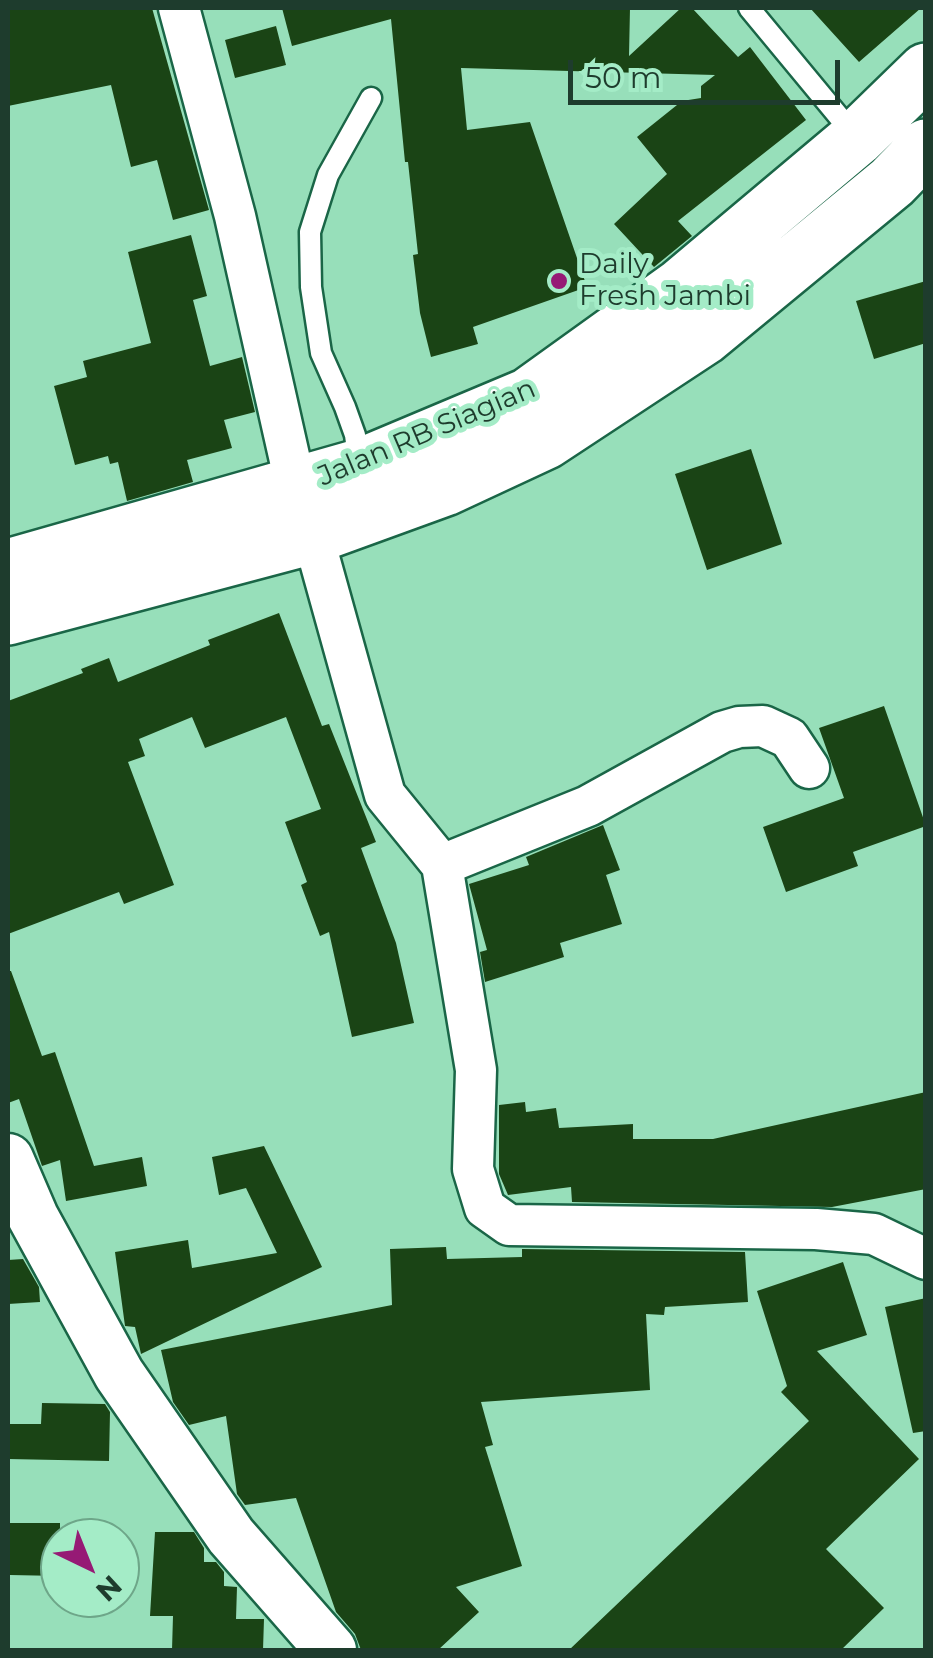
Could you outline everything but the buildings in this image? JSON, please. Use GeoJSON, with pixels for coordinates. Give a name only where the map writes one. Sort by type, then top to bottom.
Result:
{"type":"FeatureCollection","features":[{"type":"Feature","properties":{"kind":"highway","name":"Jalan RB Siagian"},"geometry":{"type":"LineString","coordinates":[[8,617],[305,512],[359,468],[528,396],[680,286],[857,138],[926,71]]}},
{"type":"Feature","properties":{"kind":"highway","name":"Jalan RB Siagian"},"geometry":{"type":"LineString","coordinates":[[8,566],[445,488],[546,441],[704,337],[892,182],[926,147]]}},
{"type":"Feature","properties":{"kind":"street"},"geometry":{"type":"LineString","coordinates":[[179,8],[236,216],[305,512],[385,796],[442,866],[476,1070],[473,1169],[485,1208],[509,1224],[874,1234],[926,1259]]}},
{"type":"Feature","properties":{"kind":"street"},"geometry":{"type":"LineString","coordinates":[[442,866],[588,806],[739,726],[763,726],[789,738],[809,768]]}},
{"type":"Feature","properties":{"kind":"street"},"geometry":{"type":"LineString","coordinates":[[8,1159],[33,1217],[119,1374],[231,1536],[321,1645]]}},
{"type":"Feature","properties":{"kind":"lane"},"geometry":{"type":"LineString","coordinates":[[749,8],[857,138]]}},
{"type":"Feature","properties":{"kind":"lane"},"geometry":{"type":"LineString","coordinates":[[359,468],[350,421],[322,353],[311,287],[310,232],[328,176],[371,98]]}},
{"type":"Feature","properties":{"kind":"place","name":"Daily Fresh Jambi"},"geometry":{"type":"Point","coordinates":[559,281]}}]}
